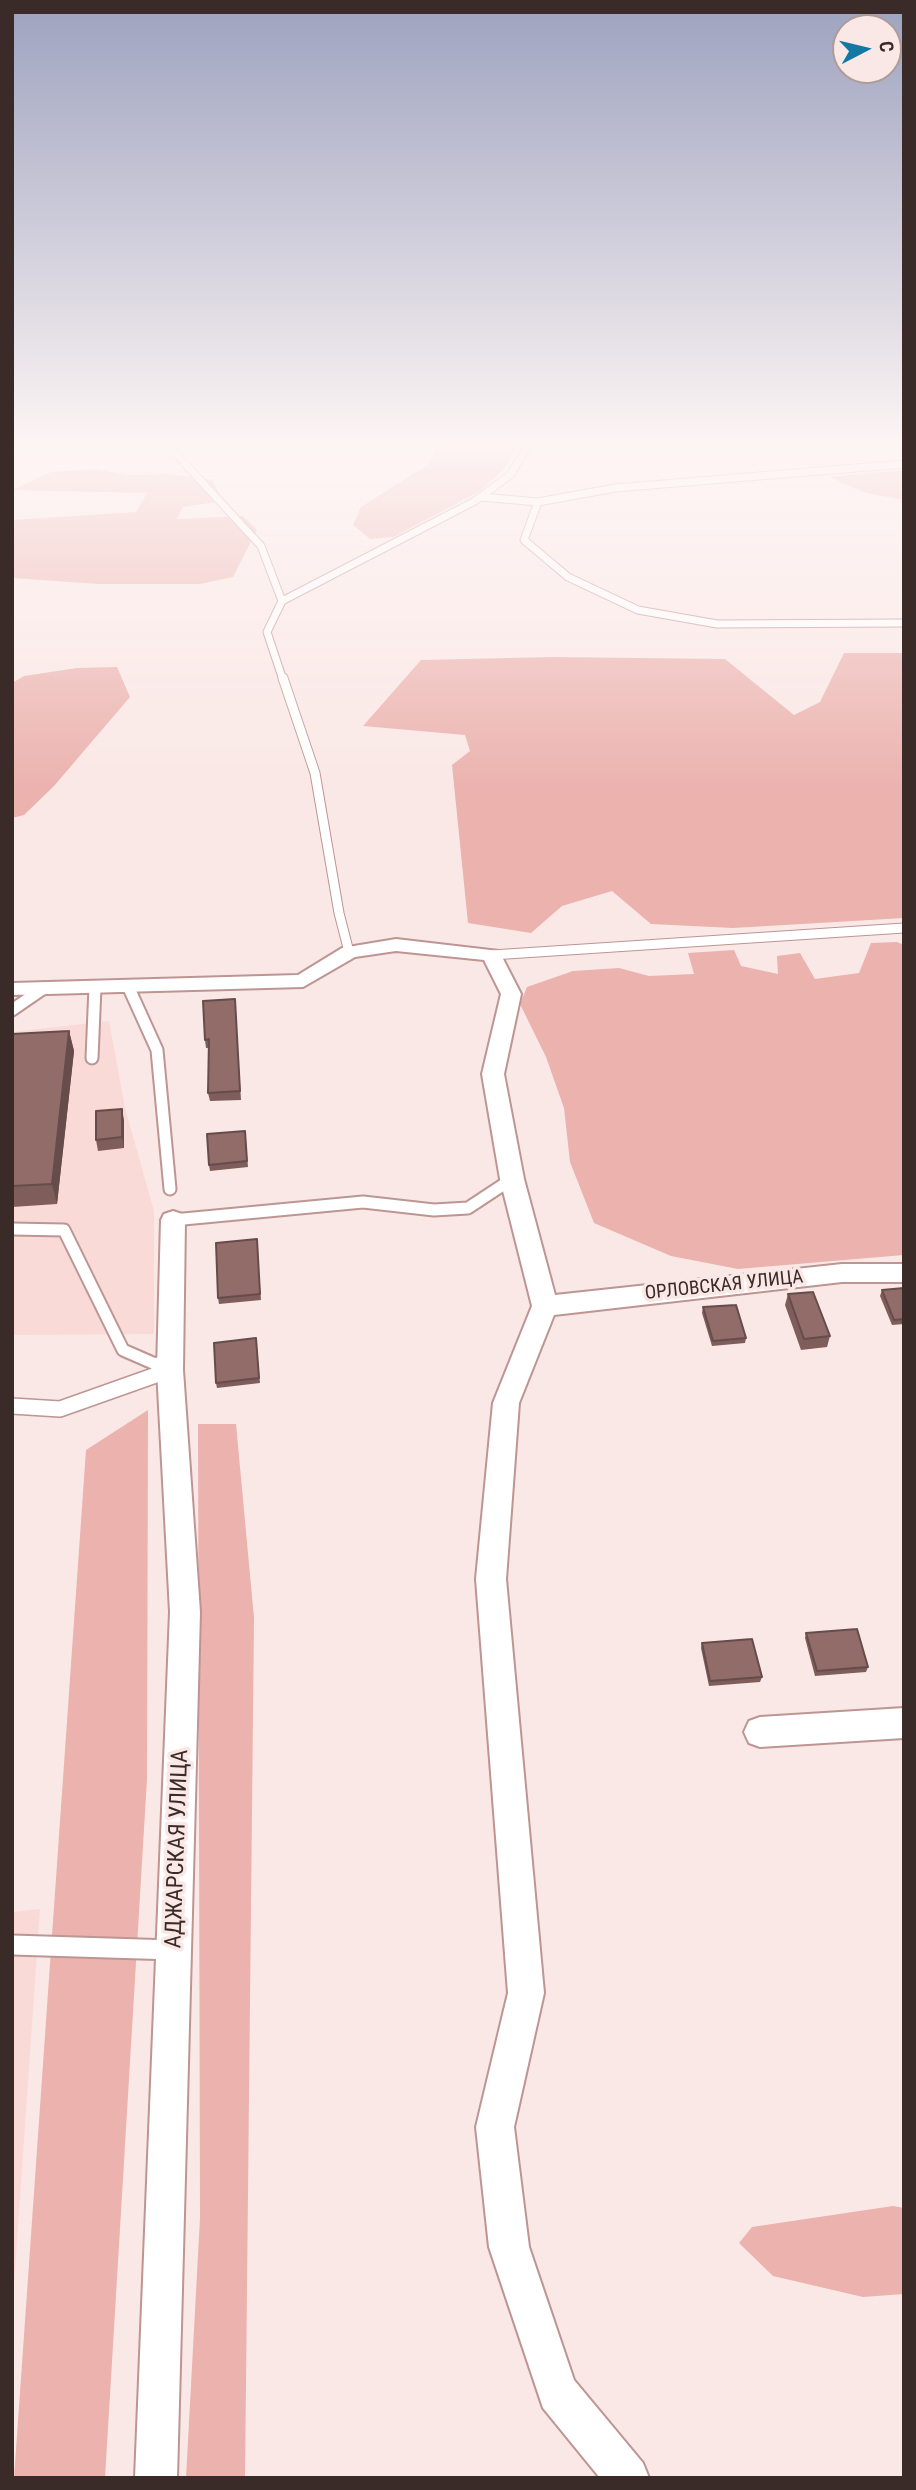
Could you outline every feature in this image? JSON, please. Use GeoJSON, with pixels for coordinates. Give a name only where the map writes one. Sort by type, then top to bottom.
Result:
{"type":"FeatureCollection","features":[{"type":"Feature","properties":{"kind":"street"},"geometry":{"type":"LineString","coordinates":[[12,989],[303,981],[349,952],[396,945],[492,955],[511,994],[493,1074],[512,1179],[545,1306],[506,1403],[491,1579],[526,1993],[495,2127],[509,2247],[558,2393],[628,2478]]}},
{"type":"Feature","properties":{"kind":"street","name":"АДЖАРСКАЯ УЛИЦА"},"geometry":{"type":"LineString","coordinates":[[156,2478],[185,1612],[170,1370],[172,1205]]}},
{"type":"Feature","properties":{"kind":"street","name":"ОРЛОВСКАЯ УЛИЦА"},"geometry":{"type":"LineString","coordinates":[[545,1306],[842,1273],[904,1273]]}},
{"type":"Feature","properties":{"kind":"street"},"geometry":{"type":"LineString","coordinates":[[760,1732],[904,1723]]}},
{"type":"Feature","properties":{"kind":"lane"},"geometry":{"type":"LineString","coordinates":[[266,559],[282,601]]}},
{"type":"Feature","properties":{"kind":"lane"},"geometry":{"type":"LineString","coordinates":[[349,952],[339,913],[315,773],[267,632],[282,601],[362,559]]}},
{"type":"Feature","properties":{"kind":"lane"},"geometry":{"type":"LineString","coordinates":[[547,559],[568,577],[638,610],[717,624],[904,623]]}},
{"type":"Feature","properties":{"kind":"lane"},"geometry":{"type":"LineString","coordinates":[[492,955],[904,928]]}},
{"type":"Feature","properties":{"kind":"lane"},"geometry":{"type":"LineString","coordinates":[[128,986],[157,1050],[172,1205],[363,1202],[434,1210],[468,1208],[512,1179]]}},
{"type":"Feature","properties":{"kind":"lane"},"geometry":{"type":"LineString","coordinates":[[92,1058],[95,987]]}},
{"type":"Feature","properties":{"kind":"lane"},"geometry":{"type":"LineString","coordinates":[[12,1010],[44,988]]}},
{"type":"Feature","properties":{"kind":"lane"},"geometry":{"type":"LineString","coordinates":[[12,1229],[64,1230],[122,1350],[170,1370]]}},
{"type":"Feature","properties":{"kind":"lane"},"geometry":{"type":"LineString","coordinates":[[12,1406],[60,1409],[170,1370]]}},
{"type":"Feature","properties":{"kind":"lane"},"geometry":{"type":"LineString","coordinates":[[12,1945],[175,1950]]}},
{"type":"Feature","properties":{"kind":"shaded area"},"geometry":{"type":"Polygon","coordinates":[[[12,559],[242,559],[233,577],[200,584],[99,584],[12,578],[12,559]]]}},
{"type":"Feature","properties":{"kind":"shaded area"},"geometry":{"type":"Polygon","coordinates":[[[844,653],[904,653],[904,918],[733,928],[651,924],[612,891],[562,906],[531,933],[468,923],[452,765],[470,751],[465,735],[363,726],[421,660],[552,657],[725,659],[794,715],[820,702],[844,653]]]}},
{"type":"Feature","properties":{"kind":"shaded area"},"geometry":{"type":"Polygon","coordinates":[[[117,667],[130,697],[54,786],[24,815],[12,818],[12,683],[24,676],[77,668],[117,667]]]}},
{"type":"Feature","properties":{"kind":"shaded area"},"geometry":{"type":"Polygon","coordinates":[[[897,942],[904,945],[904,1255],[738,1269],[671,1256],[594,1223],[570,1162],[564,1108],[546,1057],[520,1004],[527,987],[573,971],[619,968],[649,976],[694,974],[688,953],[734,950],[741,966],[778,974],[777,956],[800,953],[815,979],[859,973],[871,943],[897,942]]]}},
{"type":"Feature","properties":{"kind":"shaded area"},"geometry":{"type":"Polygon","coordinates":[[[109,1021],[125,1108],[154,1211],[154,1334],[12,1335],[12,1032],[109,1021]]]}},
{"type":"Feature","properties":{"kind":"shaded area"},"geometry":{"type":"Polygon","coordinates":[[[148,1410],[147,1779],[105,2478],[14,2478],[86,1450],[148,1410]]]}},
{"type":"Feature","properties":{"kind":"shaded area"},"geometry":{"type":"Polygon","coordinates":[[[198,1424],[236,1424],[254,1618],[245,2478],[186,2478],[200,2218],[198,1424]]]}},
{"type":"Feature","properties":{"kind":"shaded area"},"geometry":{"type":"Polygon","coordinates":[[[40,1909],[12,2313],[12,1912],[40,1909]]]}},
{"type":"Feature","properties":{"kind":"shaded area"},"geometry":{"type":"Polygon","coordinates":[[[893,2206],[904,2208],[904,2294],[863,2297],[773,2276],[739,2243],[752,2227],[893,2206]]]}},
{"type":"Feature","properties":{"kind":"building"},"geometry":{"type":"Polygon","coordinates":[[[235,999],[240,1091],[208,1093],[209,1039],[205,1040],[203,1001],[235,999]]]}},
{"type":"Feature","properties":{"kind":"building"},"geometry":{"type":"Polygon","coordinates":[[[69,1031],[52,1184],[12,1186],[12,1034],[69,1031]]]}},
{"type":"Feature","properties":{"kind":"building"},"geometry":{"type":"Polygon","coordinates":[[[122,1109],[122,1137],[96,1140],[96,1111],[122,1109]]]}},
{"type":"Feature","properties":{"kind":"building"},"geometry":{"type":"Polygon","coordinates":[[[245,1131],[247,1161],[209,1165],[207,1134],[245,1131]]]}},
{"type":"Feature","properties":{"kind":"building"},"geometry":{"type":"Polygon","coordinates":[[[257,1239],[260,1294],[218,1298],[216,1243],[257,1239]]]}},
{"type":"Feature","properties":{"kind":"building"},"geometry":{"type":"Polygon","coordinates":[[[904,1288],[904,1319],[894,1320],[882,1290],[904,1288]]]}},
{"type":"Feature","properties":{"kind":"building"},"geometry":{"type":"Polygon","coordinates":[[[813,1292],[830,1336],[804,1339],[788,1294],[813,1292]]]}},
{"type":"Feature","properties":{"kind":"building"},"geometry":{"type":"Polygon","coordinates":[[[736,1305],[746,1338],[713,1341],[703,1307],[736,1305]]]}},
{"type":"Feature","properties":{"kind":"building"},"geometry":{"type":"Polygon","coordinates":[[[256,1338],[259,1378],[216,1383],[214,1343],[256,1338]]]}},
{"type":"Feature","properties":{"kind":"building"},"geometry":{"type":"Polygon","coordinates":[[[857,1629],[868,1667],[817,1671],[806,1633],[857,1629]]]}},
{"type":"Feature","properties":{"kind":"building"},"geometry":{"type":"Polygon","coordinates":[[[752,1639],[762,1677],[710,1681],[702,1643],[752,1639]]]}}]}
